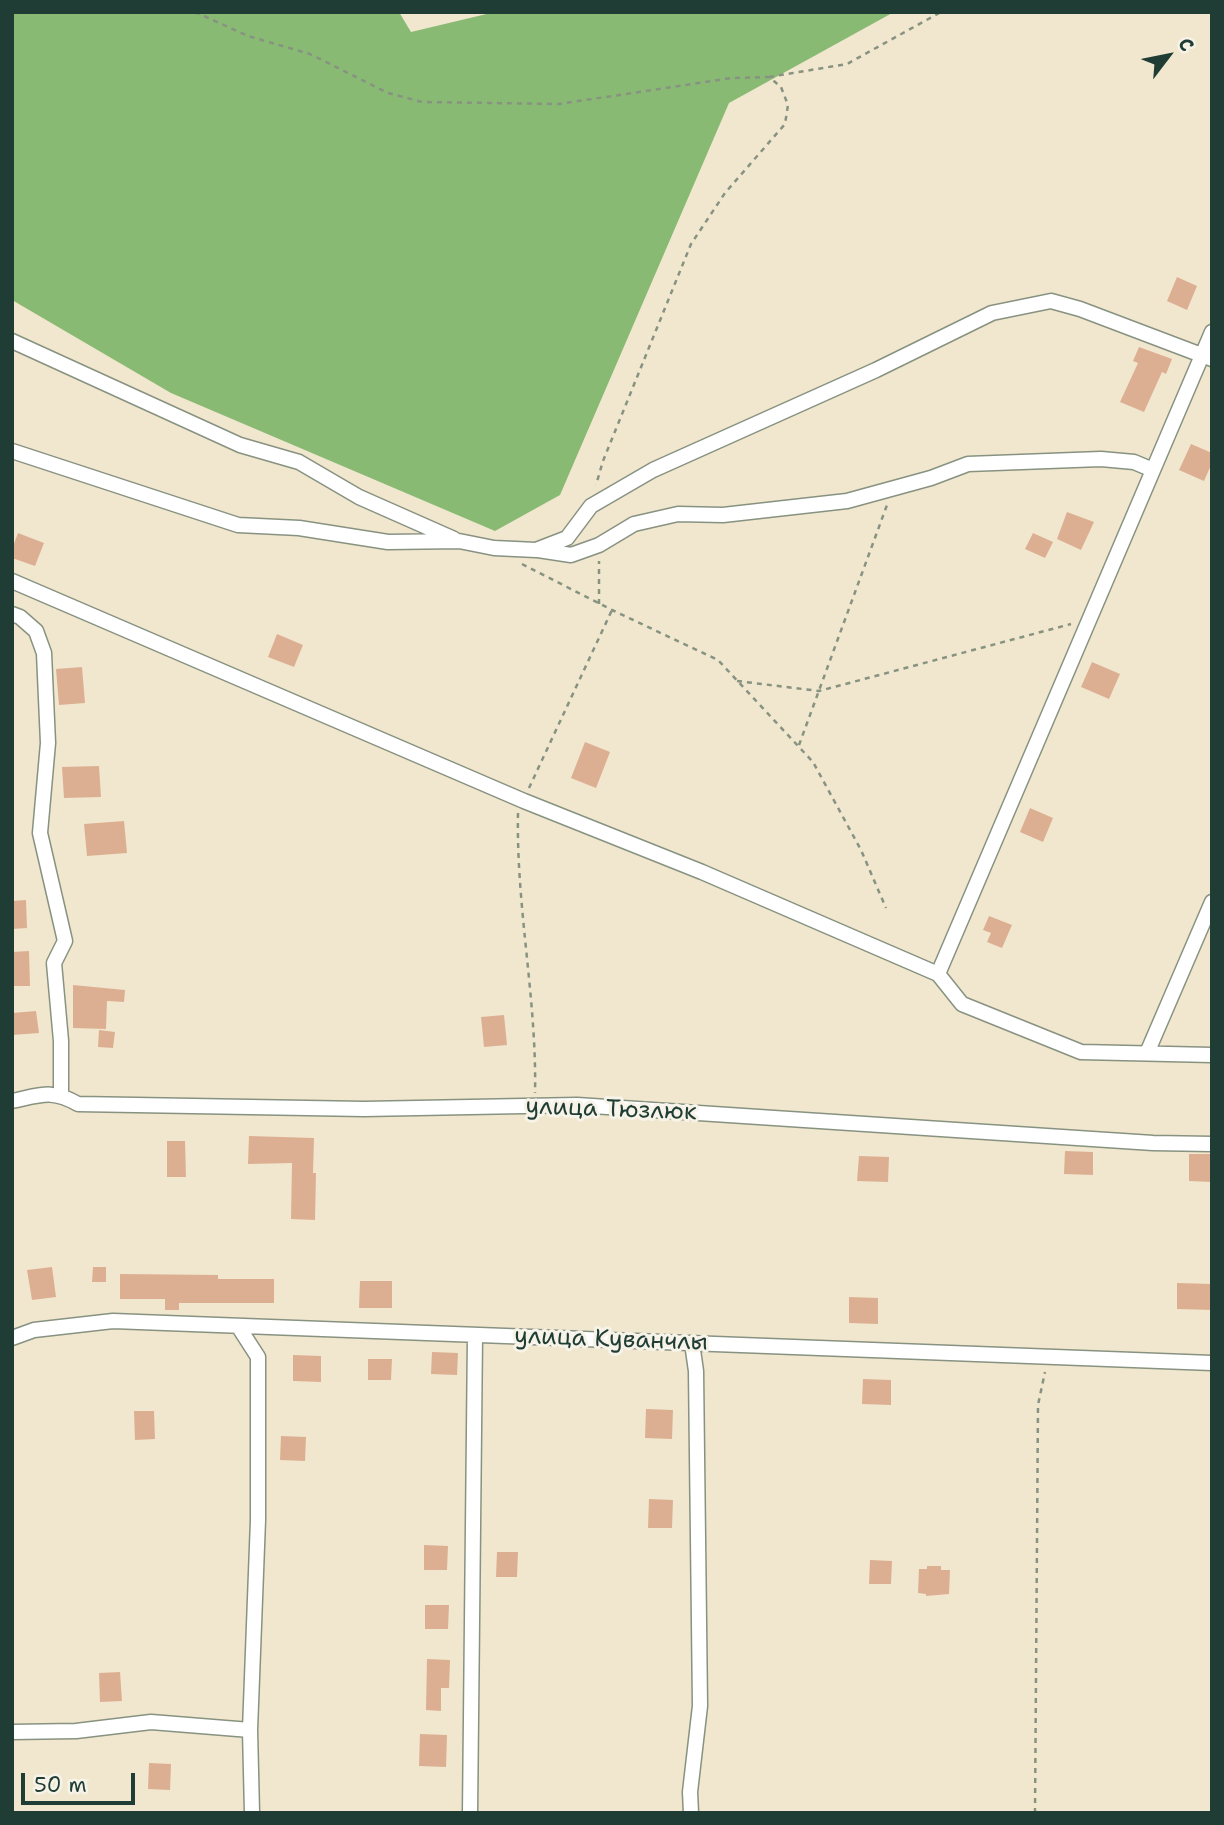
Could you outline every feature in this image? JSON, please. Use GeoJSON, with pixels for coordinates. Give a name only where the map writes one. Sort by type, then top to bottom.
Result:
{"type":"FeatureCollection","features":[{"type":"Feature","properties":{"kind":"street"},"geometry":{"type":"LineString","coordinates":[[536,550],[567,538],[590,506],[653,470],[876,370],[992,313],[1051,301],[1080,309],[1207,357]]}},
{"type":"Feature","properties":{"kind":"street"},"geometry":{"type":"LineString","coordinates":[[938,974],[1153,470],[1207,357],[1212,332]]}},
{"type":"Feature","properties":{"kind":"street"},"geometry":{"type":"LineString","coordinates":[[12,341],[240,445],[299,462],[359,497],[459,541]]}},
{"type":"Feature","properties":{"kind":"street"},"geometry":{"type":"LineString","coordinates":[[12,451],[238,525],[299,528],[388,542],[459,541],[494,548],[571,555],[599,545],[634,524],[678,514],[723,515],[847,501],[931,478],[968,464],[1101,458],[1134,462],[1153,470]]}},
{"type":"Feature","properties":{"kind":"street"},"geometry":{"type":"LineString","coordinates":[[12,581],[524,801],[702,872],[938,974],[962,1004],[1081,1052],[1212,1055]]}},
{"type":"Feature","properties":{"kind":"street"},"geometry":{"type":"LineString","coordinates":[[12,614],[20,617],[36,631],[44,653],[48,743],[40,834],[65,941],[54,963],[61,1041],[61,1094]]}},
{"type":"Feature","properties":{"kind":"street"},"geometry":{"type":"LineString","coordinates":[[1147,1053],[1212,902]]}},
{"type":"Feature","properties":{"kind":"street","name":"улица Тюзлюк"},"geometry":{"type":"LineString","coordinates":[[12,1101],[49,1093],[61,1094],[78,1104],[363,1109],[578,1105],[1153,1143],[1212,1144]]}},
{"type":"Feature","properties":{"kind":"street","name":"улица Куванчлы"},"geometry":{"type":"LineString","coordinates":[[12,1338],[34,1330],[113,1321],[1212,1363]]}},
{"type":"Feature","properties":{"kind":"street"},"geometry":{"type":"LineString","coordinates":[[239,1326],[258,1357],[258,1520],[250,1730],[252,1813]]}},
{"type":"Feature","properties":{"kind":"street"},"geometry":{"type":"LineString","coordinates":[[470,1813],[475,1335]]}},
{"type":"Feature","properties":{"kind":"street"},"geometry":{"type":"LineString","coordinates":[[691,1813],[690,1792],[700,1706],[696,1371],[692,1343]]}},
{"type":"Feature","properties":{"kind":"street"},"geometry":{"type":"LineString","coordinates":[[12,1732],[76,1731],[151,1722],[250,1730]]}},
{"type":"Feature","properties":{"kind":"path"},"geometry":{"type":"LineString","coordinates":[[195,12],[248,36],[310,54],[388,93],[422,102],[559,104],[732,78],[769,77],[847,64],[941,12]]}},
{"type":"Feature","properties":{"kind":"path"},"geometry":{"type":"LineString","coordinates":[[590,506],[603,461],[691,244],[725,193],[785,124],[788,105],[781,87],[769,77]]}},
{"type":"Feature","properties":{"kind":"path"},"geometry":{"type":"LineString","coordinates":[[798,746],[893,488]]}},
{"type":"Feature","properties":{"kind":"path"},"geometry":{"type":"LineString","coordinates":[[512,559],[718,660],[813,762],[861,850],[887,908]]}},
{"type":"Feature","properties":{"kind":"path"},"geometry":{"type":"LineString","coordinates":[[535,1106],[531,1007],[519,889],[517,814],[612,610]]}},
{"type":"Feature","properties":{"kind":"path"},"geometry":{"type":"LineString","coordinates":[[737,681],[819,691],[1089,619]]}},
{"type":"Feature","properties":{"kind":"path"},"geometry":{"type":"LineString","coordinates":[[1035,1813],[1038,1405],[1049,1357]]}},
{"type":"Feature","properties":{"kind":"green space"},"geometry":{"type":"Polygon","coordinates":[[[12,12],[399,12],[411,32],[495,12],[894,12],[729,103],[560,495],[495,531],[171,393],[12,300],[12,12]]]}},
{"type":"Feature","properties":{"kind":"building"},"geometry":{"type":"Polygon","coordinates":[[[1177,277],[1197,286],[1187,310],[1167,301],[1177,277]]]}},
{"type":"Feature","properties":{"kind":"building"},"geometry":{"type":"Polygon","coordinates":[[[1139,347],[1172,359],[1166,374],[1162,372],[1144,412],[1120,402],[1138,363],[1133,361],[1139,347]]]}},
{"type":"Feature","properties":{"kind":"building"},"geometry":{"type":"Polygon","coordinates":[[[1191,444],[1212,453],[1212,463],[1204,481],[1179,470],[1191,444]]]}},
{"type":"Feature","properties":{"kind":"building"},"geometry":{"type":"Polygon","coordinates":[[[1067,512],[1094,522],[1081,550],[1057,539],[1067,512]]]}},
{"type":"Feature","properties":{"kind":"building"},"geometry":{"type":"Polygon","coordinates":[[[18,533],[44,543],[35,566],[12,558],[12,549],[18,533]]]}},
{"type":"Feature","properties":{"kind":"building"},"geometry":{"type":"Polygon","coordinates":[[[1033,533],[1053,542],[1045,558],[1025,549],[1033,533]]]}},
{"type":"Feature","properties":{"kind":"building"},"geometry":{"type":"Polygon","coordinates":[[[277,634],[303,645],[294,667],[268,657],[277,634]]]}},
{"type":"Feature","properties":{"kind":"building"},"geometry":{"type":"Polygon","coordinates":[[[1092,662],[1120,674],[1109,699],[1081,687],[1092,662]]]}},
{"type":"Feature","properties":{"kind":"building"},"geometry":{"type":"Polygon","coordinates":[[[82,667],[85,703],[59,705],[56,669],[82,667]]]}},
{"type":"Feature","properties":{"kind":"building"},"geometry":{"type":"Polygon","coordinates":[[[585,742],[610,752],[596,788],[571,778],[585,742]]]}},
{"type":"Feature","properties":{"kind":"building"},"geometry":{"type":"Polygon","coordinates":[[[99,766],[101,797],[64,798],[62,767],[99,766]]]}},
{"type":"Feature","properties":{"kind":"building"},"geometry":{"type":"Polygon","coordinates":[[[1030,808],[1053,818],[1043,842],[1020,832],[1030,808]]]}},
{"type":"Feature","properties":{"kind":"building"},"geometry":{"type":"Polygon","coordinates":[[[124,821],[127,853],[87,856],[84,824],[124,821]]]}},
{"type":"Feature","properties":{"kind":"building"},"geometry":{"type":"Polygon","coordinates":[[[26,900],[27,928],[12,929],[12,901],[26,900]]]}},
{"type":"Feature","properties":{"kind":"building"},"geometry":{"type":"Polygon","coordinates":[[[989,916],[1012,925],[1002,948],[987,942],[991,933],[983,930],[989,916]]]}},
{"type":"Feature","properties":{"kind":"building"},"geometry":{"type":"Polygon","coordinates":[[[29,951],[30,986],[12,986],[12,952],[29,951]]]}},
{"type":"Feature","properties":{"kind":"building"},"geometry":{"type":"Polygon","coordinates":[[[73,985],[125,990],[124,1002],[107,1001],[106,1029],[73,1028],[73,985]]]}},
{"type":"Feature","properties":{"kind":"building"},"geometry":{"type":"Polygon","coordinates":[[[36,1011],[39,1033],[12,1035],[12,1013],[36,1011]]]}},
{"type":"Feature","properties":{"kind":"building"},"geometry":{"type":"Polygon","coordinates":[[[504,1015],[507,1045],[484,1047],[481,1017],[504,1015]]]}},
{"type":"Feature","properties":{"kind":"building"},"geometry":{"type":"Polygon","coordinates":[[[99,1030],[115,1032],[113,1048],[98,1047],[99,1030]]]}},
{"type":"Feature","properties":{"kind":"building"},"geometry":{"type":"Polygon","coordinates":[[[249,1136],[314,1138],[315,1220],[291,1219],[292,1163],[248,1164],[249,1136]]]}},
{"type":"Feature","properties":{"kind":"building"},"geometry":{"type":"Polygon","coordinates":[[[167,1141],[185,1141],[186,1177],[167,1177],[167,1141]]]}},
{"type":"Feature","properties":{"kind":"building"},"geometry":{"type":"Polygon","coordinates":[[[1065,1151],[1093,1152],[1093,1175],[1064,1174],[1065,1151]]]}},
{"type":"Feature","properties":{"kind":"building"},"geometry":{"type":"Polygon","coordinates":[[[1189,1154],[1212,1154],[1212,1182],[1189,1181],[1189,1154]]]}},
{"type":"Feature","properties":{"kind":"building"},"geometry":{"type":"Polygon","coordinates":[[[859,1156],[889,1157],[888,1182],[857,1181],[859,1156]]]}},
{"type":"Feature","properties":{"kind":"building"},"geometry":{"type":"Polygon","coordinates":[[[52,1267],[56,1297],[32,1300],[27,1270],[52,1267]]]}},
{"type":"Feature","properties":{"kind":"building"},"geometry":{"type":"Polygon","coordinates":[[[93,1267],[106,1267],[106,1282],[92,1282],[93,1267]]]}},
{"type":"Feature","properties":{"kind":"building"},"geometry":{"type":"Polygon","coordinates":[[[120,1274],[218,1275],[218,1279],[274,1279],[274,1303],[179,1303],[179,1310],[165,1310],[165,1299],[120,1299],[120,1274]]]}},
{"type":"Feature","properties":{"kind":"building"},"geometry":{"type":"Polygon","coordinates":[[[360,1281],[392,1281],[392,1308],[359,1308],[360,1281]]]}},
{"type":"Feature","properties":{"kind":"building"},"geometry":{"type":"Polygon","coordinates":[[[1177,1283],[1212,1284],[1212,1310],[1177,1309],[1177,1283]]]}},
{"type":"Feature","properties":{"kind":"building"},"geometry":{"type":"Polygon","coordinates":[[[849,1297],[878,1298],[878,1324],[849,1323],[849,1297]]]}},
{"type":"Feature","properties":{"kind":"building"},"geometry":{"type":"Polygon","coordinates":[[[432,1352],[458,1353],[457,1375],[431,1374],[432,1352]]]}},
{"type":"Feature","properties":{"kind":"building"},"geometry":{"type":"Polygon","coordinates":[[[293,1355],[321,1356],[321,1382],[293,1381],[293,1355]]]}},
{"type":"Feature","properties":{"kind":"building"},"geometry":{"type":"Polygon","coordinates":[[[368,1359],[392,1359],[391,1380],[368,1380],[368,1359]]]}},
{"type":"Feature","properties":{"kind":"building"},"geometry":{"type":"Polygon","coordinates":[[[863,1379],[891,1380],[891,1405],[862,1404],[863,1379]]]}},
{"type":"Feature","properties":{"kind":"building"},"geometry":{"type":"Polygon","coordinates":[[[646,1409],[673,1410],[672,1439],[645,1438],[646,1409]]]}},
{"type":"Feature","properties":{"kind":"building"},"geometry":{"type":"Polygon","coordinates":[[[134,1411],[154,1411],[155,1439],[135,1440],[134,1411]]]}},
{"type":"Feature","properties":{"kind":"building"},"geometry":{"type":"Polygon","coordinates":[[[281,1436],[306,1437],[305,1461],[280,1460],[281,1436]]]}},
{"type":"Feature","properties":{"kind":"building"},"geometry":{"type":"Polygon","coordinates":[[[649,1499],[673,1500],[672,1528],[648,1528],[649,1499]]]}},
{"type":"Feature","properties":{"kind":"building"},"geometry":{"type":"Polygon","coordinates":[[[424,1545],[448,1546],[447,1570],[424,1570],[424,1545]]]}},
{"type":"Feature","properties":{"kind":"building"},"geometry":{"type":"Polygon","coordinates":[[[497,1552],[518,1552],[517,1577],[496,1577],[497,1552]]]}},
{"type":"Feature","properties":{"kind":"building"},"geometry":{"type":"Polygon","coordinates":[[[870,1560],[892,1561],[891,1584],[869,1584],[870,1560]]]}},
{"type":"Feature","properties":{"kind":"building"},"geometry":{"type":"Polygon","coordinates":[[[927,1566],[941,1566],[941,1570],[950,1570],[949,1594],[926,1596],[918,1593],[919,1569],[927,1569],[927,1566]]]}},
{"type":"Feature","properties":{"kind":"building"},"geometry":{"type":"Polygon","coordinates":[[[425,1605],[449,1605],[448,1629],[425,1629],[425,1605]]]}},
{"type":"Feature","properties":{"kind":"building"},"geometry":{"type":"Polygon","coordinates":[[[427,1659],[450,1660],[449,1688],[441,1688],[441,1711],[426,1710],[427,1659]]]}},
{"type":"Feature","properties":{"kind":"building"},"geometry":{"type":"Polygon","coordinates":[[[120,1672],[122,1701],[100,1702],[99,1673],[120,1672]]]}},
{"type":"Feature","properties":{"kind":"building"},"geometry":{"type":"Polygon","coordinates":[[[420,1734],[447,1735],[446,1767],[419,1766],[420,1734]]]}},
{"type":"Feature","properties":{"kind":"building"},"geometry":{"type":"Polygon","coordinates":[[[149,1763],[171,1764],[170,1790],[148,1789],[149,1763]]]}}]}
